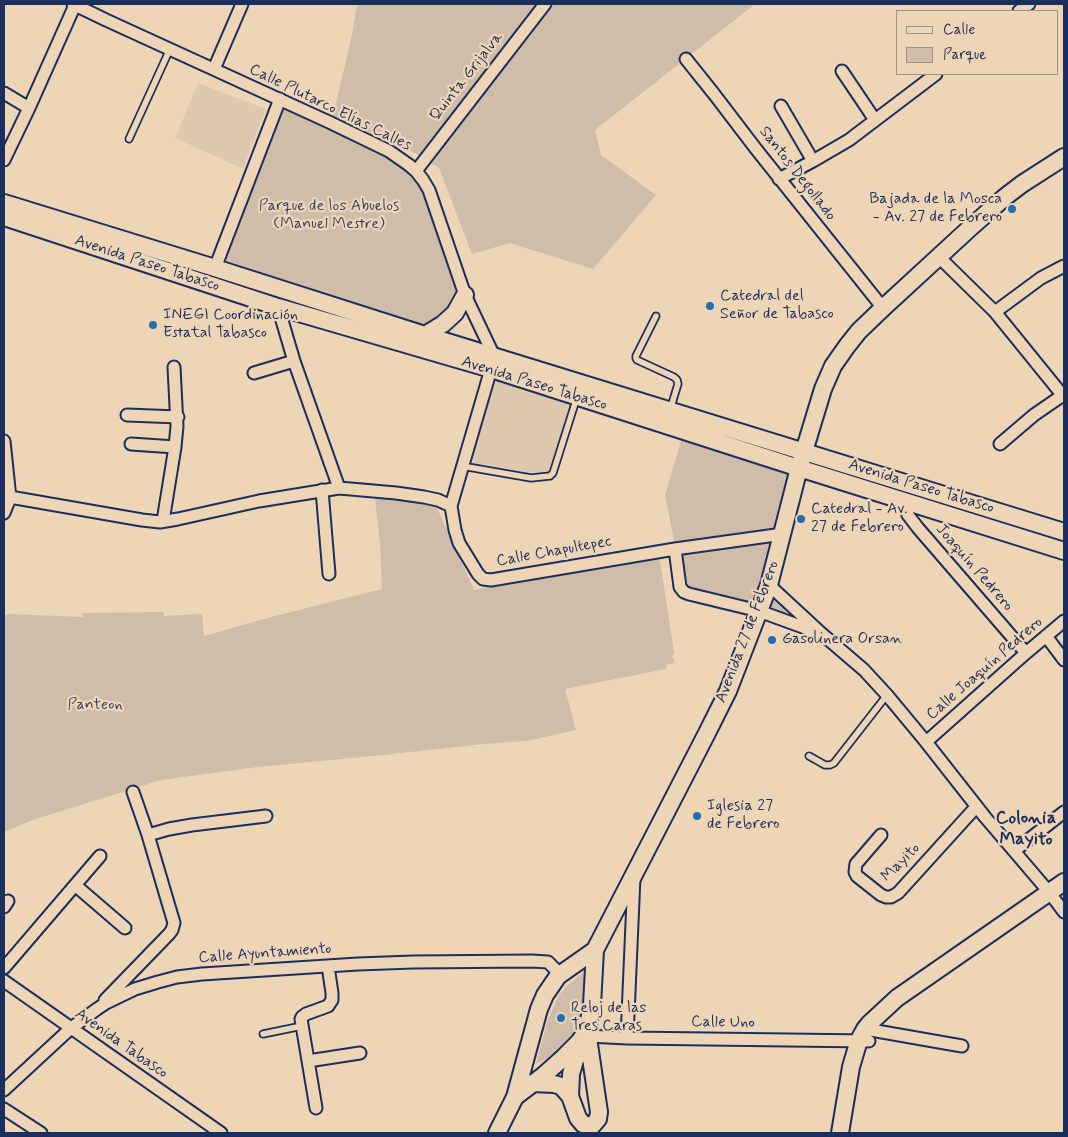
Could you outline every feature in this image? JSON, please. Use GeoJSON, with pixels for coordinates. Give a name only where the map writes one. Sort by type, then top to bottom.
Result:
{"type":"FeatureCollection","features":[{"type":"Feature","properties":{"kind":"main road","name":"Avenida 27 de Febrero"},"geometry":{"type":"LineString","coordinates":[[514,1097],[544,1075],[587,1033],[592,1005],[595,950],[728,690],[769,585],[799,468],[823,389],[833,366],[853,338],[883,308],[1005,197],[1064,156]]}},
{"type":"Feature","properties":{"kind":"main road","name":"Avenida Paseo Tabasco"},"geometry":{"type":"LineString","coordinates":[[4,203],[425,335],[578,397],[1064,550]]}},
{"type":"Feature","properties":{"kind":"main road","name":"Avenida Paseo Tabasco"},"geometry":{"type":"LineString","coordinates":[[4,216],[278,307],[670,410],[1064,532]]}},
{"type":"Feature","properties":{"kind":"main road"},"geometry":{"type":"LineString","coordinates":[[425,335],[443,324],[455,313],[465,295]]}},
{"type":"Feature","properties":{"kind":"main road"},"geometry":{"type":"LineString","coordinates":[[840,1133],[851,1067],[876,1017],[897,998],[1058,900],[1064,882]]}},
{"type":"Feature","properties":{"kind":"main road","name":"Avenida 27 de Febrero"},"geometry":{"type":"LineString","coordinates":[[497,1133],[514,1097],[539,1009],[545,995],[558,976],[595,950]]}},
{"type":"Feature","properties":{"kind":"main road"},"geometry":{"type":"LineString","coordinates":[[570,1096],[571,1074],[587,1033]]}},
{"type":"Feature","properties":{"kind":"main road"},"geometry":{"type":"LineString","coordinates":[[532,1083],[561,1086],[570,1096],[578,1118],[589,1131],[598,1119],[599,1112],[587,1033]]}},
{"type":"Feature","properties":{"kind":"main road"},"geometry":{"type":"LineString","coordinates":[[851,1133],[867,1035]]}},
{"type":"Feature","properties":{"kind":"street"},"geometry":{"type":"LineString","coordinates":[[4,160],[29,108],[74,4]]}},
{"type":"Feature","properties":{"kind":"street","name":"Calle Plutarco Elías Calles"},"geometry":{"type":"LineString","coordinates":[[74,4],[329,122],[401,158],[416,171],[429,190],[465,295],[492,363]]}},
{"type":"Feature","properties":{"kind":"street"},"geometry":{"type":"LineString","coordinates":[[214,70],[242,4]]}},
{"type":"Feature","properties":{"kind":"street","name":"Quinta Grijalva"},"geometry":{"type":"LineString","coordinates":[[416,171],[544,4]]}},
{"type":"Feature","properties":{"kind":"street","name":"Santos Degollado"},"geometry":{"type":"LineString","coordinates":[[686,59],[756,150],[883,308]]}},
{"type":"Feature","properties":{"kind":"street"},"geometry":{"type":"LineString","coordinates":[[842,71],[875,120]]}},
{"type":"Feature","properties":{"kind":"street"},"geometry":{"type":"LineString","coordinates":[[779,179],[813,162],[849,140],[935,75]]}},
{"type":"Feature","properties":{"kind":"street"},"geometry":{"type":"LineString","coordinates":[[4,93],[29,108]]}},
{"type":"Feature","properties":{"kind":"street"},"geometry":{"type":"LineString","coordinates":[[215,268],[280,99]]}},
{"type":"Feature","properties":{"kind":"street"},"geometry":{"type":"LineString","coordinates":[[781,106],[813,162]]}},
{"type":"Feature","properties":{"kind":"street"},"geometry":{"type":"LineString","coordinates":[[939,257],[995,312],[1064,396],[1034,416],[1000,444]]}},
{"type":"Feature","properties":{"kind":"street"},"geometry":{"type":"LineString","coordinates":[[995,312],[1041,278],[1064,266]]}},
{"type":"Feature","properties":{"kind":"street"},"geometry":{"type":"LineString","coordinates":[[278,307],[294,361],[339,488]]}},
{"type":"Feature","properties":{"kind":"street"},"geometry":{"type":"LineString","coordinates":[[254,373],[294,361]]}},
{"type":"Feature","properties":{"kind":"street","name":"Calle Chapultepec"},"geometry":{"type":"LineString","coordinates":[[492,363],[450,506],[459,543],[483,579],[490,580],[675,549],[783,534]]}},
{"type":"Feature","properties":{"kind":"street"},"geometry":{"type":"LineString","coordinates":[[163,521],[178,417],[174,367]]}},
{"type":"Feature","properties":{"kind":"street"},"geometry":{"type":"LineString","coordinates":[[127,415],[178,417]]}},
{"type":"Feature","properties":{"kind":"street"},"geometry":{"type":"LineString","coordinates":[[4,441],[7,497],[4,513]]}},
{"type":"Feature","properties":{"kind":"street"},"geometry":{"type":"LineString","coordinates":[[131,444],[175,447]]}},
{"type":"Feature","properties":{"kind":"street"},"geometry":{"type":"LineString","coordinates":[[7,497],[142,520],[163,521],[259,501],[339,488],[396,492],[438,500],[450,506]]}},
{"type":"Feature","properties":{"kind":"street"},"geometry":{"type":"LineString","coordinates":[[322,490],[329,574]]}},
{"type":"Feature","properties":{"kind":"street","name":"Joaquín Pedrero"},"geometry":{"type":"LineString","coordinates":[[903,499],[908,515],[918,528],[1026,653]]}},
{"type":"Feature","properties":{"kind":"street"},"geometry":{"type":"LineString","coordinates":[[675,549],[680,587],[684,592],[759,611],[822,634]]}},
{"type":"Feature","properties":{"kind":"street"},"geometry":{"type":"LineString","coordinates":[[769,585],[864,670],[926,742],[976,807],[1058,900]]}},
{"type":"Feature","properties":{"kind":"street","name":"Calle Joaquín Pedrero"},"geometry":{"type":"LineString","coordinates":[[926,742],[1064,621]]}},
{"type":"Feature","properties":{"kind":"street"},"geometry":{"type":"LineString","coordinates":[[1046,636],[1064,660]]}},
{"type":"Feature","properties":{"kind":"street"},"geometry":{"type":"LineString","coordinates":[[97,1009],[169,934],[174,926],[148,835],[133,792]]}},
{"type":"Feature","properties":{"kind":"street","name":"Mayito"},"geometry":{"type":"LineString","coordinates":[[881,835],[856,864],[855,872],[857,876],[880,894],[891,897],[898,892],[976,807]]}},
{"type":"Feature","properties":{"kind":"street"},"geometry":{"type":"LineString","coordinates":[[1014,852],[1064,812]]}},
{"type":"Feature","properties":{"kind":"street"},"geometry":{"type":"LineString","coordinates":[[148,835],[192,825],[266,816]]}},
{"type":"Feature","properties":{"kind":"street"},"geometry":{"type":"LineString","coordinates":[[4,968],[100,856]]}},
{"type":"Feature","properties":{"kind":"street"},"geometry":{"type":"LineString","coordinates":[[627,1038],[634,874]]}},
{"type":"Feature","properties":{"kind":"street"},"geometry":{"type":"LineString","coordinates":[[74,885],[125,928]]}},
{"type":"Feature","properties":{"kind":"street","name":"Calle Ayuntamiento"},"geometry":{"type":"LineString","coordinates":[[4,1090],[70,1029],[97,1009],[135,990],[177,977],[413,962],[539,961],[551,964],[558,976]]}},
{"type":"Feature","properties":{"kind":"street"},"geometry":{"type":"LineString","coordinates":[[316,1108],[301,1019],[328,1006],[332,1000],[328,966]]}},
{"type":"Feature","properties":{"kind":"street","name":"Avenida Tabasco"},"geometry":{"type":"LineString","coordinates":[[4,981],[221,1133]]}},
{"type":"Feature","properties":{"kind":"street","name":"Calle Uno"},"geometry":{"type":"LineString","coordinates":[[587,1033],[627,1038],[867,1035],[962,1046]]}},
{"type":"Feature","properties":{"kind":"street"},"geometry":{"type":"LineString","coordinates":[[308,1061],[360,1053]]}},
{"type":"Feature","properties":{"kind":"street"},"geometry":{"type":"LineString","coordinates":[[4,1109],[41,1133]]}},
{"type":"Feature","properties":{"kind":"lane"},"geometry":{"type":"LineString","coordinates":[[129,139],[170,49]]}},
{"type":"Feature","properties":{"kind":"lane"},"geometry":{"type":"LineString","coordinates":[[656,316],[636,358],[677,380],[678,384],[670,410]]}},
{"type":"Feature","properties":{"kind":"lane"},"geometry":{"type":"LineString","coordinates":[[462,466],[531,478],[550,476],[553,473],[578,397]]}},
{"type":"Feature","properties":{"kind":"lane"},"geometry":{"type":"LineString","coordinates":[[809,756],[825,765],[830,765],[834,762],[887,696]]}},
{"type":"Feature","properties":{"kind":"lane"},"geometry":{"type":"LineString","coordinates":[[263,1034],[302,1026]]}},
{"type":"Feature","properties":{"kind":"shaded area"},"geometry":{"type":"Polygon","coordinates":[[[198,83],[266,109],[243,169],[175,138],[198,83]]]}},
{"type":"Feature","properties":{"kind":"shaded area"},"geometry":{"type":"Polygon","coordinates":[[[492,372],[576,398],[552,472],[549,474],[531,476],[465,465],[492,372]]]}},
{"type":"Feature","properties":{"kind":"green space"},"geometry":{"type":"Polygon","coordinates":[[[357,4],[755,4],[595,130],[601,155],[656,195],[593,269],[510,243],[472,254],[439,168],[419,155],[333,116],[352,35],[357,4]]]}},
{"type":"Feature","properties":{"kind":"green space","name":"Parque de los Abuelos (Manuel Mestre)"},"geometry":{"type":"Polygon","coordinates":[[[280,99],[416,171],[465,295],[425,335],[215,268],[280,99]]]}},
{"type":"Feature","properties":{"kind":"green space"},"geometry":{"type":"Polygon","coordinates":[[[684,431],[799,468],[769,585],[822,634],[684,592],[665,495],[684,431]]]}},
{"type":"Feature","properties":{"kind":"green space","name":"Panteon"},"geometry":{"type":"Polygon","coordinates":[[[375,498],[434,505],[474,590],[659,555],[672,638],[674,654],[672,656],[675,663],[667,664],[666,669],[565,689],[576,730],[526,741],[258,767],[161,780],[36,819],[4,832],[4,616],[9,614],[82,617],[83,613],[163,612],[164,616],[202,614],[204,636],[382,589],[380,543],[375,498]]]}},
{"type":"Feature","properties":{"kind":"green space"},"geometry":{"type":"Polygon","coordinates":[[[586,970],[586,1003],[583,1021],[577,1032],[552,1056],[536,1064],[548,1019],[559,995],[586,970]]]}},
{"type":"Feature","properties":{"kind":"place","name":"Bajada de la Mosca - Av. 27 de Febrero"},"geometry":{"type":"Point","coordinates":[1012,209]}},
{"type":"Feature","properties":{"kind":"place","name":"Catedral del Señor de Tabasco"},"geometry":{"type":"Point","coordinates":[710,306]}},
{"type":"Feature","properties":{"kind":"place","name":"INEGI Coordinación Estatal Tabasco"},"geometry":{"type":"Point","coordinates":[153,325]}},
{"type":"Feature","properties":{"kind":"place","name":"Catedral - Av. 27 de Febrero"},"geometry":{"type":"Point","coordinates":[801,519]}},
{"type":"Feature","properties":{"kind":"place","name":"Gasolinera Orsan"},"geometry":{"type":"Point","coordinates":[772,640]}},
{"type":"Feature","properties":{"kind":"place","name":"Iglesia 27 de Febrero"},"geometry":{"type":"Point","coordinates":[697,816]}},
{"type":"Feature","properties":{"kind":"place","name":"Reloj de las Tres Caras"},"geometry":{"type":"Point","coordinates":[561,1018]}},
{"type":"Feature","properties":{"kind":"district","name":"Colonia Mayito"},"geometry":{"type":"Point","coordinates":[1026,830]}}]}
